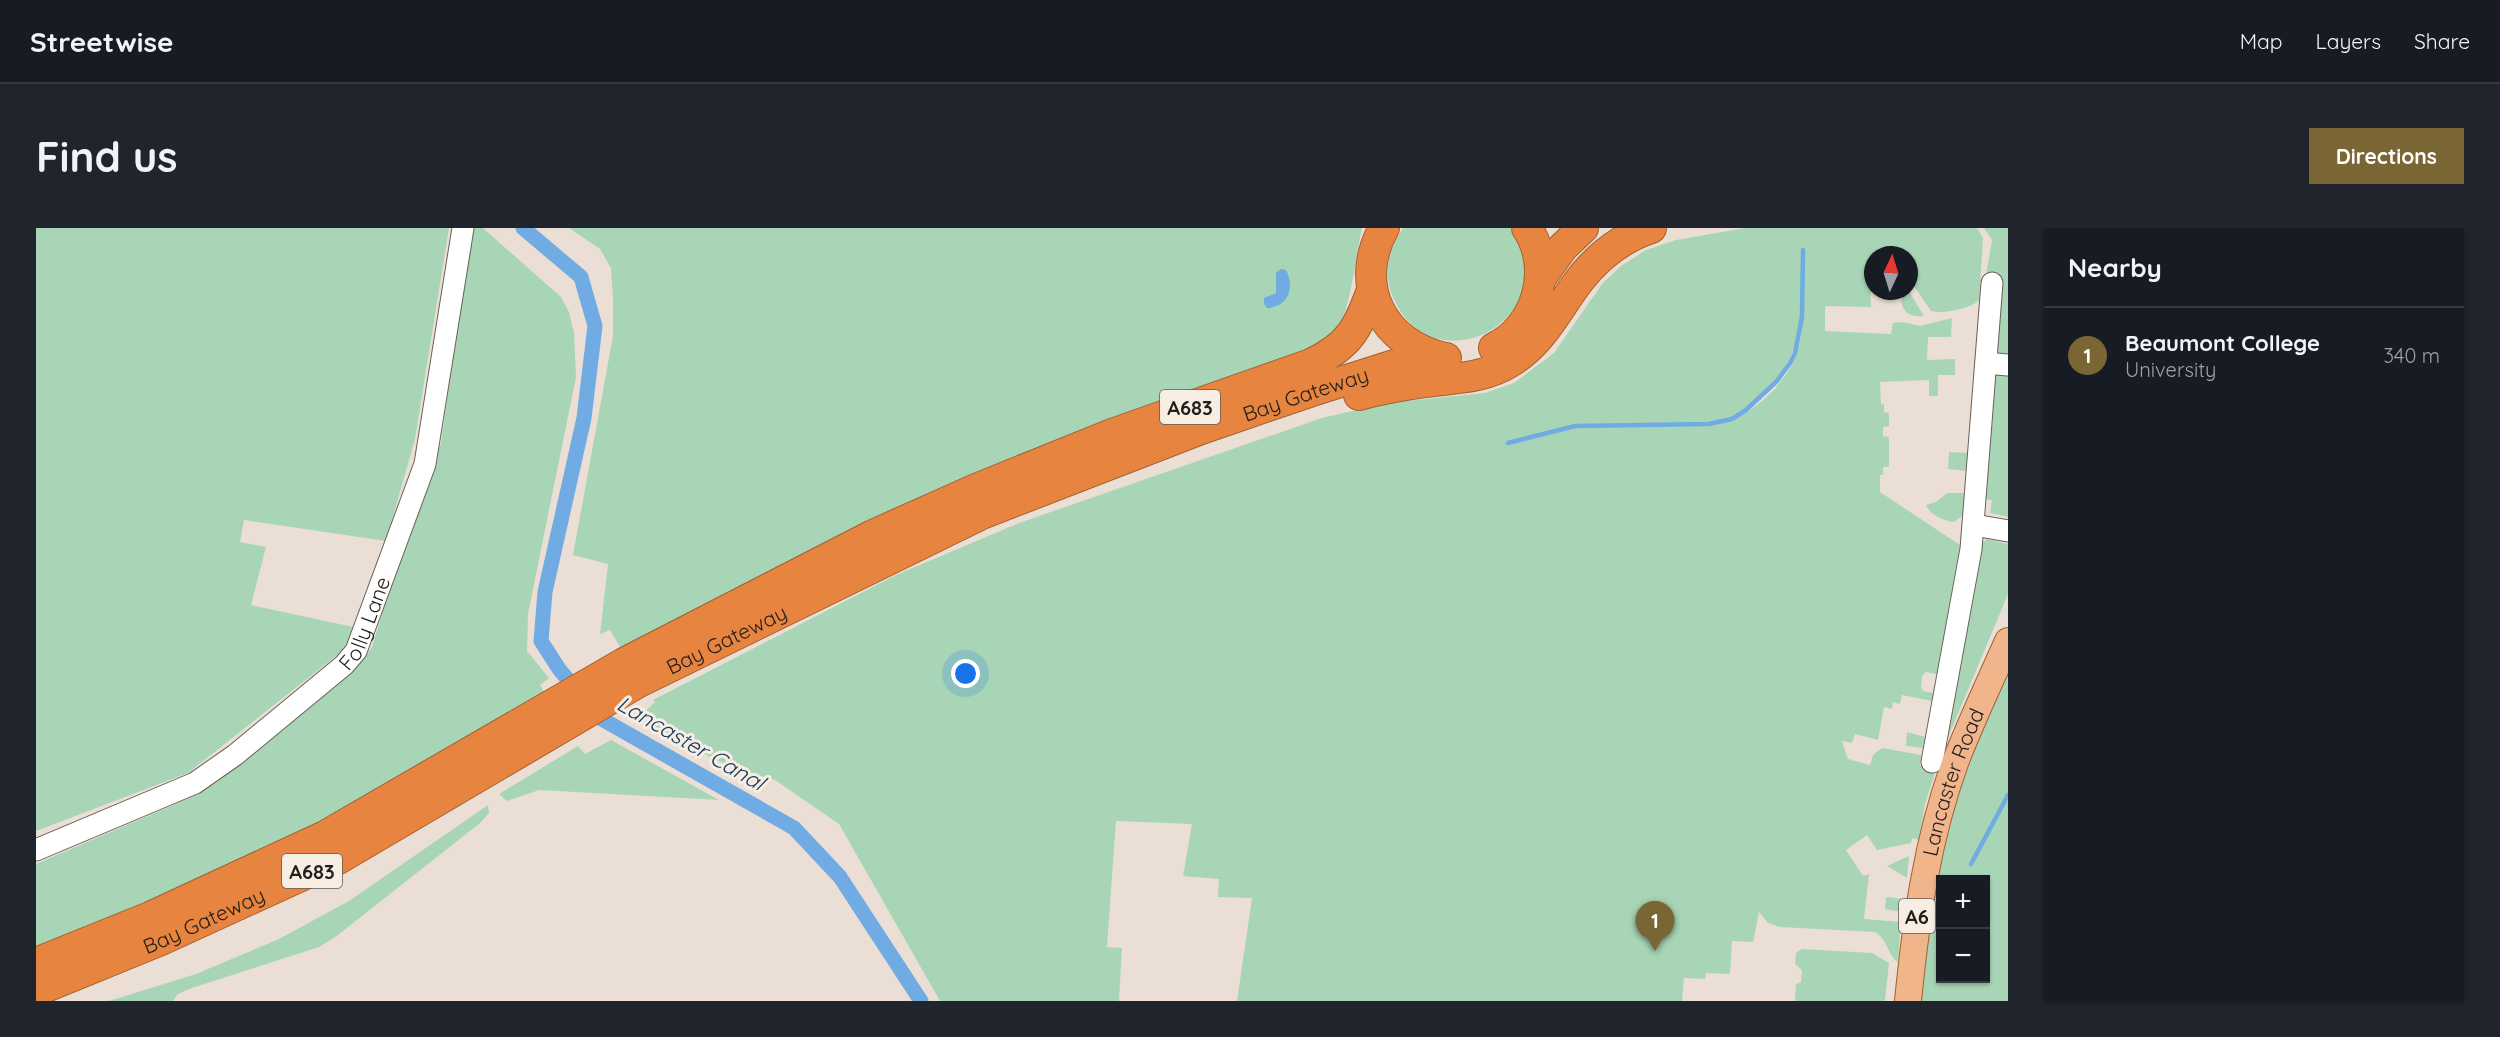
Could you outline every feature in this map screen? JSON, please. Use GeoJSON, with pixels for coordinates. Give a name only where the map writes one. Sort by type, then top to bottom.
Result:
{"type":"FeatureCollection","features":[{"type":"Feature","properties":{"kind":"highway"},"geometry":{"type":"LineString","coordinates":[[1384,228],[1372,256],[1372,290],[1377,307],[1398,336],[1412,347],[1446,358]]}},
{"type":"Feature","properties":{"kind":"highway"},"geometry":{"type":"LineString","coordinates":[[1527,228],[1538,254],[1540,279]]}},
{"type":"Feature","properties":{"kind":"highway"},"geometry":{"type":"LineString","coordinates":[[1540,279],[1563,247],[1583,228]]}},
{"type":"Feature","properties":{"kind":"highway"},"geometry":{"type":"LineString","coordinates":[[1027,495],[1333,402],[1386,388],[1472,377],[1501,367],[1522,354],[1540,337],[1579,281],[1596,262],[1614,246],[1651,228]]}},
{"type":"Feature","properties":{"kind":"highway","name":"Bay Gateway"},"geometry":{"type":"LineString","coordinates":[[631,673],[984,513],[1201,429],[1394,365],[1446,358],[1466,358],[1485,353],[1510,338],[1529,316],[1537,299],[1540,279]]}},
{"type":"Feature","properties":{"kind":"highway","name":"Bay Gateway"},"geometry":{"type":"LineString","coordinates":[[36,963],[150,917],[325,836],[565,711],[873,535],[976,489],[1112,434],[1311,364],[1332,354],[1357,326],[1372,290]]}},
{"type":"Feature","properties":{"kind":"highway","name":"Bay Gateway"},"geometry":{"type":"LineString","coordinates":[[36,991],[161,940],[338,859],[565,711]]}},
{"type":"Feature","properties":{"kind":"main road","name":"Lancaster Road"},"geometry":{"type":"LineString","coordinates":[[1908,1001],[1917,920],[1938,817],[1958,755],[2008,641]]}},
{"type":"Feature","properties":{"kind":"street","name":"Folly Lane"},"geometry":{"type":"LineString","coordinates":[[36,850],[195,783],[235,755],[344,665],[356,651],[425,464],[463,228]]}},
{"type":"Feature","properties":{"kind":"street","name":"Lancaster Road"},"geometry":{"type":"LineString","coordinates":[[1932,762],[1974,525],[1992,283]]}},
{"type":"Feature","properties":{"kind":"street"},"geometry":{"type":"LineString","coordinates":[[1986,363],[2008,365]]}},
{"type":"Feature","properties":{"kind":"street"},"geometry":{"type":"LineString","coordinates":[[1974,525],[2008,531]]}},
{"type":"Feature","properties":{"kind":"green space"},"geometry":{"type":"Polygon","coordinates":[[[36,228],[449,228],[415,439],[386,541],[244,520],[240,542],[266,547],[251,605],[358,628],[341,652],[188,773],[36,831],[36,228]]]}},
{"type":"Feature","properties":{"kind":"green space"},"geometry":{"type":"Polygon","coordinates":[[[470,228],[483,228],[561,297],[569,312],[574,333],[576,377],[528,614],[527,651],[549,678],[540,685],[546,695],[319,828],[92,930],[36,946],[36,864],[178,803],[216,783],[357,667],[372,647],[441,443],[470,228]]]}},
{"type":"Feature","properties":{"kind":"green space"},"geometry":{"type":"Polygon","coordinates":[[[569,228],[1362,228],[1342,320],[1323,343],[1306,356],[622,650],[610,630],[600,634],[608,564],[573,555],[613,336],[613,298],[611,268],[600,249],[569,228]]]}},
{"type":"Feature","properties":{"kind":"green space"},"geometry":{"type":"Polygon","coordinates":[[[1403,228],[1510,228],[1524,261],[1523,290],[1510,314],[1489,332],[1463,340],[1436,338],[1412,324],[1393,297],[1388,279],[1391,253],[1403,228]]]}},
{"type":"Feature","properties":{"kind":"green space"},"geometry":{"type":"Polygon","coordinates":[[[1745,228],[1977,228],[1983,238],[1979,300],[1970,306],[1949,311],[1931,311],[1918,292],[1918,246],[1864,246],[1864,300],[1871,300],[1871,307],[1825,306],[1825,331],[1891,334],[1893,323],[1902,322],[1920,326],[1952,318],[1951,337],[1928,337],[1927,360],[1955,359],[1955,375],[1938,375],[1938,396],[1929,396],[1929,380],[1880,382],[1881,404],[1884,405],[1884,412],[1889,413],[1889,426],[1883,427],[1883,436],[1889,437],[1889,467],[1883,467],[1883,475],[1880,475],[1880,492],[1960,545],[1937,674],[1926,672],[1922,676],[1921,688],[1923,691],[1933,693],[1932,701],[1902,695],[1900,704],[1893,702],[1892,709],[1884,707],[1878,740],[1855,734],[1852,743],[1842,741],[1848,759],[1870,765],[1873,755],[1882,748],[1921,755],[1920,766],[1936,770],[1925,804],[1919,840],[1912,838],[1911,843],[1877,850],[1867,835],[1846,850],[1863,876],[1869,874],[1864,919],[1901,922],[1898,962],[1883,939],[1875,932],[1780,927],[1768,923],[1759,912],[1753,942],[1732,941],[1730,974],[1706,973],[1705,979],[1684,978],[1682,1001],[1237,1001],[1252,898],[1218,897],[1219,879],[1183,876],[1192,824],[1116,821],[1107,947],[1122,948],[1119,1001],[940,1001],[839,824],[775,780],[738,770],[635,721],[655,702],[653,700],[896,575],[1019,523],[1322,418],[1386,403],[1485,393],[1514,383],[1554,353],[1602,284],[1621,266],[1646,250],[1676,240],[1745,228]],[[1801,335],[1798,336],[1781,373],[1738,417],[1771,393],[1794,361],[1801,335]]]}},
{"type":"Feature","properties":{"kind":"green space"},"geometry":{"type":"Polygon","coordinates":[[[1984,228],[2008,228],[2008,359],[1995,354],[1986,276],[1992,240],[1984,228]]]}},
{"type":"Feature","properties":{"kind":"green space"},"geometry":{"type":"Polygon","coordinates":[[[1902,300],[1914,300],[1924,316],[1906,312],[1902,300]]]}},
{"type":"Feature","properties":{"kind":"green space"},"geometry":{"type":"Polygon","coordinates":[[[1997,373],[2008,373],[2008,517],[1990,513],[1992,500],[1983,499],[1997,373]]]}},
{"type":"Feature","properties":{"kind":"green space"},"geometry":{"type":"Polygon","coordinates":[[[1949,452],[1970,453],[1968,471],[1948,469],[1949,452]]]}},
{"type":"Feature","properties":{"kind":"green space"},"geometry":{"type":"Polygon","coordinates":[[[1947,493],[1966,493],[1963,515],[1954,522],[1938,517],[1926,505],[1936,502],[1947,493]]]}},
{"type":"Feature","properties":{"kind":"green space"},"geometry":{"type":"Polygon","coordinates":[[[1987,539],[2008,544],[2008,594],[1942,752],[1980,552],[1982,543],[1987,539]]]}},
{"type":"Feature","properties":{"kind":"green space"},"geometry":{"type":"Polygon","coordinates":[[[2008,671],[2008,1001],[1921,1001],[1936,881],[1936,983],[1990,983],[1990,875],[1937,875],[1954,809],[1979,739],[2008,671]]]}},
{"type":"Feature","properties":{"kind":"green space"},"geometry":{"type":"Polygon","coordinates":[[[1907,732],[1925,737],[1923,748],[1906,746],[1907,732]]]}},
{"type":"Feature","properties":{"kind":"green space"},"geometry":{"type":"Polygon","coordinates":[[[611,740],[719,800],[539,790],[507,801],[499,794],[578,746],[585,754],[611,740]]]}},
{"type":"Feature","properties":{"kind":"green space"},"geometry":{"type":"Polygon","coordinates":[[[488,805],[489,813],[480,823],[338,935],[319,947],[189,989],[178,994],[173,1001],[109,1001],[196,974],[279,939],[349,901],[488,805]]]}},
{"type":"Feature","properties":{"kind":"green space"},"geometry":{"type":"Polygon","coordinates":[[[1909,856],[1907,878],[1887,866],[1909,856]]]}},
{"type":"Feature","properties":{"kind":"green space"},"geometry":{"type":"Polygon","coordinates":[[[1886,897],[1904,899],[1902,912],[1885,909],[1886,897]]]}},
{"type":"Feature","properties":{"kind":"green space"},"geometry":{"type":"Polygon","coordinates":[[[1802,949],[1872,953],[1889,963],[1885,1001],[1795,1001],[1796,984],[1801,982],[1802,970],[1795,964],[1796,953],[1802,949]]]}},
{"type":"Feature","properties":{"kind":"water"},"geometry":{"type":"Polygon","coordinates":[[[1281,269],[1286,270],[1289,276],[1288,295],[1281,304],[1267,308],[1264,298],[1276,293],[1276,273],[1281,269]]]}},
{"type":"Feature","properties":{"kind":"waterway","name":"Lancaster Canal"},"geometry":{"type":"LineString","coordinates":[[523,228],[581,277],[595,326],[584,418],[545,592],[541,641],[559,669],[600,718],[794,828],[840,877],[921,1001]]}},
{"type":"Feature","properties":{"kind":"waterway"},"geometry":{"type":"LineString","coordinates":[[1508,443],[1575,426],[1709,424],[1732,419],[1746,410],[1777,381],[1795,353],[1802,317],[1803,250]]}},
{"type":"Feature","properties":{"kind":"waterway"},"geometry":{"type":"LineString","coordinates":[[1971,864],[2008,795]]}},
{"type":"Feature","properties":{"kind":"place","name":"Beaumont College"},"geometry":{"type":"Point","coordinates":[1655,951]}}]}
